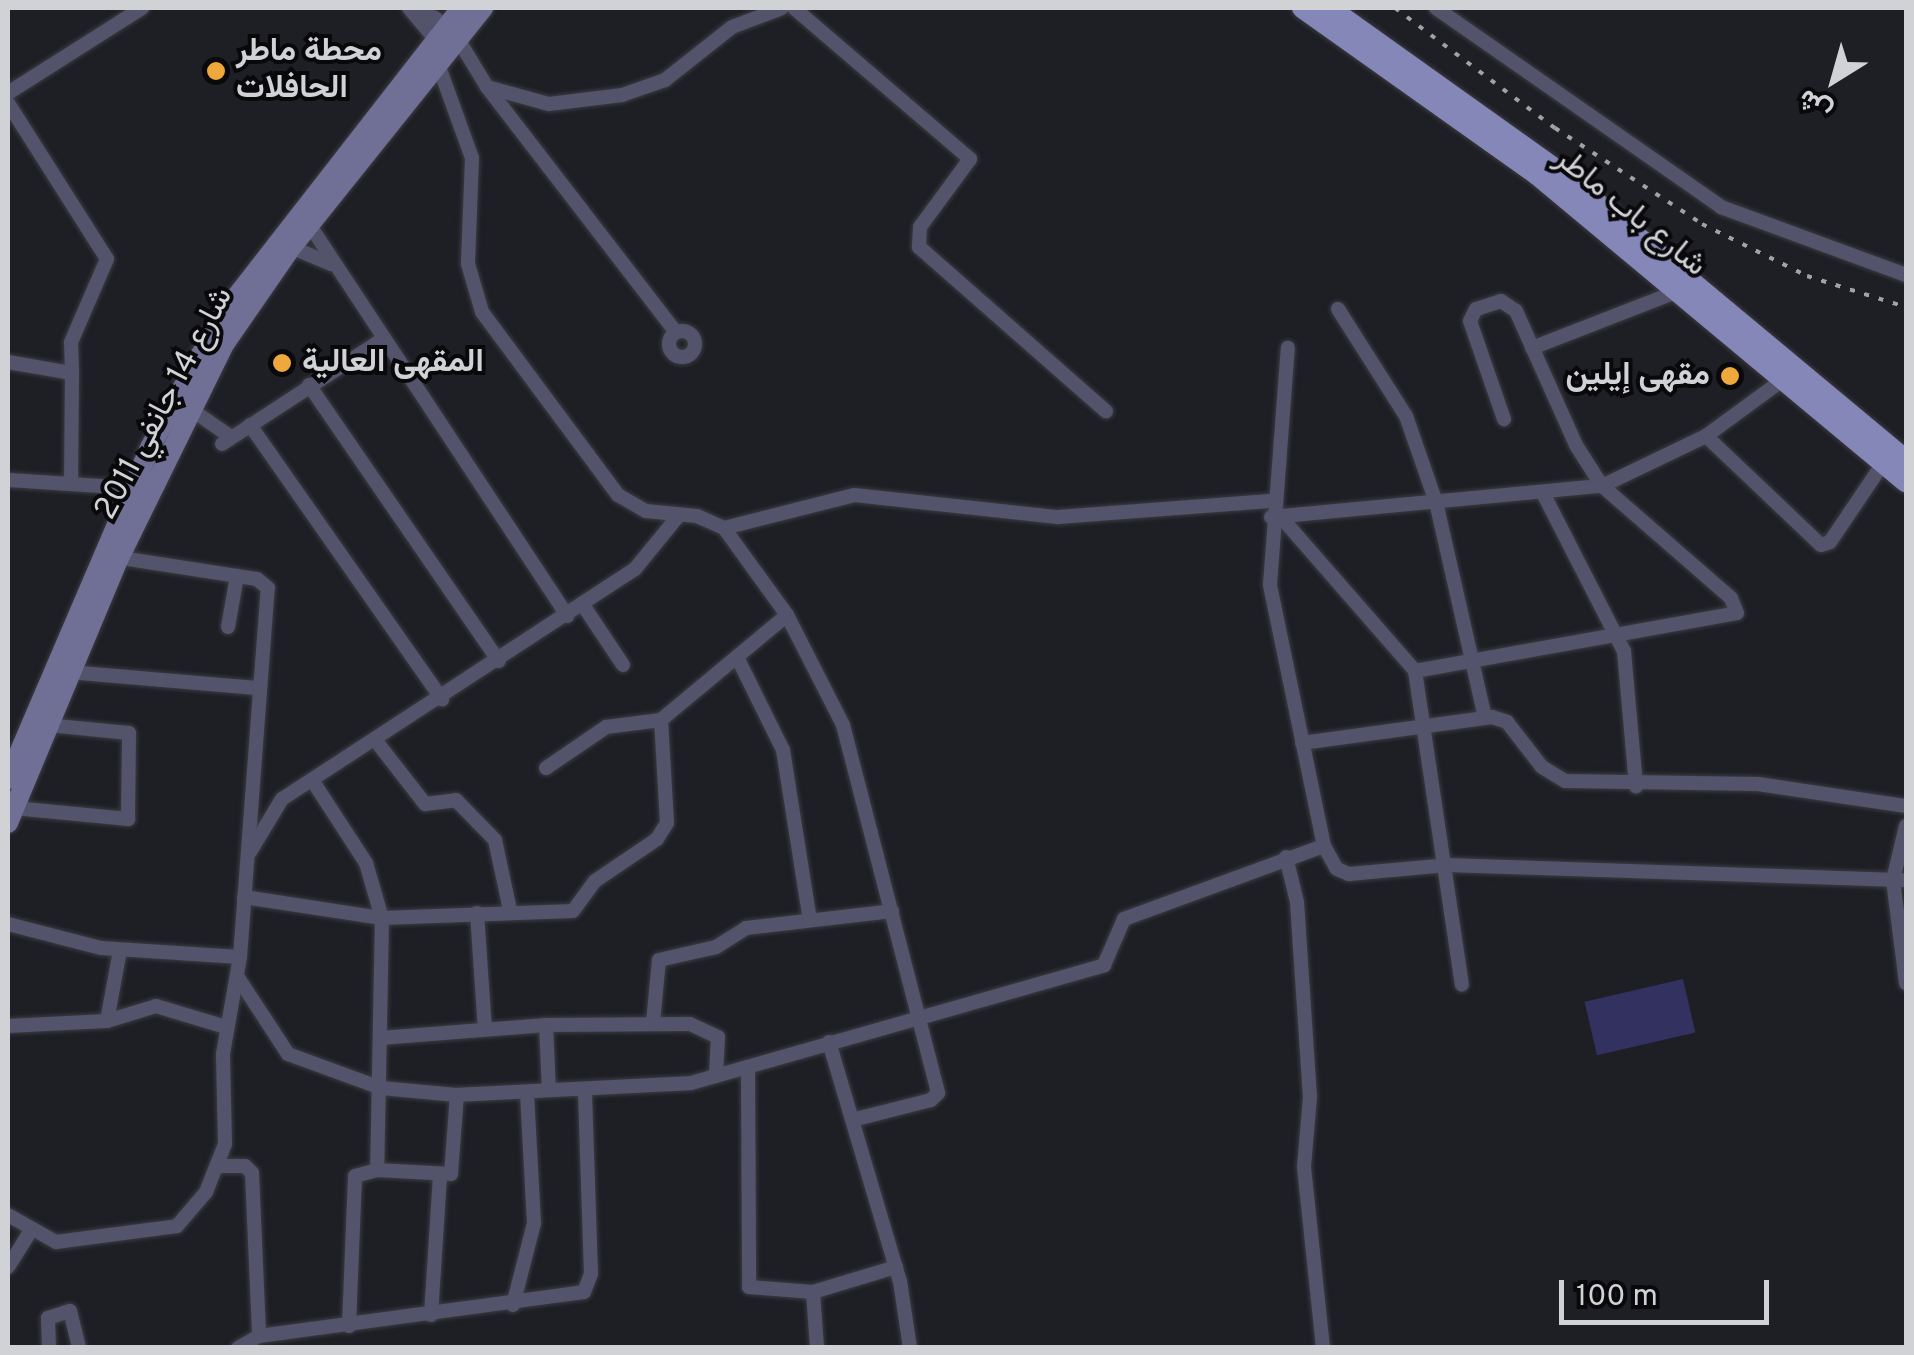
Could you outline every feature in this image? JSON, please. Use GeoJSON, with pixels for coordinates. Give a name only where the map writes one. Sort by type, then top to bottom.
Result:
{"type":"FeatureCollection","features":[{"type":"Feature","properties":{"kind":"main road","name":"شارع باب ماطر"},"geometry":{"type":"LineString","coordinates":[[1302,8],[1516,159],[1893,458],[1906,482]]}},
{"type":"Feature","properties":{"kind":"main road","name":"شارع باب ماطر"},"geometry":{"type":"LineString","coordinates":[[1330,8],[1564,175],[1789,375]]}},
{"type":"Feature","properties":{"kind":"main road","name":"شارع 14 جانفي 2011"},"geometry":{"type":"LineString","coordinates":[[10,816],[70,672],[132,488],[223,314],[471,11]]}},
{"type":"Feature","properties":{"kind":"main road","name":"شارع 14 جانفي 2011"},"geometry":{"type":"LineString","coordinates":[[8,779],[111,556],[189,408],[284,243]]}},
{"type":"Feature","properties":{"kind":"street"},"geometry":{"type":"LineString","coordinates":[[8,93],[142,8]]}},
{"type":"Feature","properties":{"kind":"street"},"geometry":{"type":"LineString","coordinates":[[410,8],[471,64],[676,332]]}},
{"type":"Feature","properties":{"kind":"street"},"geometry":{"type":"LineString","coordinates":[[486,87],[567,105],[637,91],[665,80],[732,27],[782,8]]}},
{"type":"Feature","properties":{"kind":"street"},"geometry":{"type":"LineString","coordinates":[[794,8],[970,159],[920,227],[918,247],[1106,411]]}},
{"type":"Feature","properties":{"kind":"street"},"geometry":{"type":"LineString","coordinates":[[1436,8],[1721,207],[1906,275]]}},
{"type":"Feature","properties":{"kind":"street"},"geometry":{"type":"LineString","coordinates":[[445,44],[472,158],[468,264],[475,299],[618,494],[646,511],[679,515],[724,528],[854,494],[1058,518],[1275,511],[1544,495],[1602,486],[1706,436],[1789,375]]}},
{"type":"Feature","properties":{"kind":"street"},"geometry":{"type":"LineString","coordinates":[[8,103],[106,259],[102,283],[71,342],[71,484]]}},
{"type":"Feature","properties":{"kind":"street"},"geometry":{"type":"LineString","coordinates":[[303,218],[567,616]]}},
{"type":"Feature","properties":{"kind":"street"},"geometry":{"type":"LineString","coordinates":[[284,243],[331,264]]}},
{"type":"Feature","properties":{"kind":"street"},"geometry":{"type":"LineString","coordinates":[[1532,348],[1678,291]]}},
{"type":"Feature","properties":{"kind":"street"},"geometry":{"type":"LineString","coordinates":[[1415,671],[1474,656],[1732,617],[1738,609],[1602,486],[1508,302],[1472,312],[1504,419]]}},
{"type":"Feature","properties":{"kind":"street"},"geometry":{"type":"LineString","coordinates":[[1338,309],[1400,402],[1436,502],[1486,718]]}},
{"type":"Feature","properties":{"kind":"street"},"geometry":{"type":"LineString","coordinates":[[189,408],[226,440],[383,340]]}},
{"type":"Feature","properties":{"kind":"street"},"geometry":{"type":"LineString","coordinates":[[1288,348],[1272,608],[1324,846],[1336,869],[1349,874],[1447,865],[1900,880]]}},
{"type":"Feature","properties":{"kind":"street"},"geometry":{"type":"LineString","coordinates":[[8,362],[72,373]]}},
{"type":"Feature","properties":{"kind":"street"},"geometry":{"type":"LineString","coordinates":[[310,385],[500,661]]}},
{"type":"Feature","properties":{"kind":"street"},"geometry":{"type":"LineString","coordinates":[[250,425],[442,698]]}},
{"type":"Feature","properties":{"kind":"street"},"geometry":{"type":"LineString","coordinates":[[1706,436],[1821,546],[1830,542],[1893,458]]}},
{"type":"Feature","properties":{"kind":"street"},"geometry":{"type":"LineString","coordinates":[[8,480],[132,488]]}},
{"type":"Feature","properties":{"kind":"street"},"geometry":{"type":"LineString","coordinates":[[1544,495],[1618,633],[1629,677],[1636,786]]}},
{"type":"Feature","properties":{"kind":"street"},"geometry":{"type":"LineString","coordinates":[[1275,511],[1415,671],[1427,725],[1462,984]]}},
{"type":"Feature","properties":{"kind":"street"},"geometry":{"type":"LineString","coordinates":[[247,859],[272,810],[646,561],[679,515]]}},
{"type":"Feature","properties":{"kind":"street"},"geometry":{"type":"LineString","coordinates":[[724,528],[787,615],[843,725],[937,1096],[852,1120]]}},
{"type":"Feature","properties":{"kind":"street"},"geometry":{"type":"LineString","coordinates":[[8,1216],[30,1232],[72,1242],[178,1226],[219,1166],[227,1122],[226,1027],[240,957],[268,588],[236,576],[111,556]]}},
{"type":"Feature","properties":{"kind":"street"},"geometry":{"type":"LineString","coordinates":[[228,627],[236,576]]}},
{"type":"Feature","properties":{"kind":"street"},"geometry":{"type":"LineString","coordinates":[[583,605],[623,666]]}},
{"type":"Feature","properties":{"kind":"street"},"geometry":{"type":"LineString","coordinates":[[546,768],[606,727],[661,720],[787,615]]}},
{"type":"Feature","properties":{"kind":"street"},"geometry":{"type":"LineString","coordinates":[[737,657],[784,750],[810,920]]}},
{"type":"Feature","properties":{"kind":"street"},"geometry":{"type":"LineString","coordinates":[[70,672],[258,688]]}},
{"type":"Feature","properties":{"kind":"street"},"geometry":{"type":"LineString","coordinates":[[1302,742],[1486,718],[1507,722],[1542,767],[1564,781],[1636,786],[1758,784],[1906,806]]}},
{"type":"Feature","properties":{"kind":"street"},"geometry":{"type":"LineString","coordinates":[[244,898],[382,918],[580,908],[594,880],[664,830],[668,802],[661,720]]}},
{"type":"Feature","properties":{"kind":"street"},"geometry":{"type":"LineString","coordinates":[[10,816],[128,819],[129,732],[48,725]]}},
{"type":"Feature","properties":{"kind":"street"},"geometry":{"type":"LineString","coordinates":[[376,741],[425,804],[456,800],[495,840],[510,910]]}},
{"type":"Feature","properties":{"kind":"street"},"geometry":{"type":"LineString","coordinates":[[314,783],[366,863],[382,918],[381,1088],[376,1170]]}},
{"type":"Feature","properties":{"kind":"street"},"geometry":{"type":"LineString","coordinates":[[1906,826],[1900,880],[1906,983]]}},
{"type":"Feature","properties":{"kind":"street"},"geometry":{"type":"LineString","coordinates":[[238,976],[288,1054],[381,1088],[457,1095],[585,1089],[716,1076],[918,1014],[1104,965],[1124,919],[1324,846]]}},
{"type":"Feature","properties":{"kind":"street"},"geometry":{"type":"LineString","coordinates":[[1286,857],[1298,915],[1310,1097],[1304,1167],[1324,1348]]}},
{"type":"Feature","properties":{"kind":"street"},"geometry":{"type":"LineString","coordinates":[[653,1023],[659,960],[716,948],[746,928],[892,911]]}},
{"type":"Feature","properties":{"kind":"street"},"geometry":{"type":"LineString","coordinates":[[476,913],[485,1029]]}},
{"type":"Feature","properties":{"kind":"street"},"geometry":{"type":"LineString","coordinates":[[8,924],[120,950],[240,957]]}},
{"type":"Feature","properties":{"kind":"street"},"geometry":{"type":"LineString","coordinates":[[107,1021],[120,950]]}},
{"type":"Feature","properties":{"kind":"street"},"geometry":{"type":"LineString","coordinates":[[8,1026],[107,1021],[156,1006],[226,1027]]}},
{"type":"Feature","properties":{"kind":"street"},"geometry":{"type":"LineString","coordinates":[[380,1038],[546,1025],[653,1023],[714,1032],[716,1076]]}},
{"type":"Feature","properties":{"kind":"street"},"geometry":{"type":"LineString","coordinates":[[546,1025],[549,1090]]}},
{"type":"Feature","properties":{"kind":"street"},"geometry":{"type":"LineString","coordinates":[[829,1042],[896,1267],[910,1348]]}},
{"type":"Feature","properties":{"kind":"street"},"geometry":{"type":"LineString","coordinates":[[748,1067],[747,1283],[759,1291],[813,1292],[896,1267]]}},
{"type":"Feature","properties":{"kind":"street"},"geometry":{"type":"LineString","coordinates":[[238,1348],[259,1336],[512,1306],[584,1292],[590,1282],[585,1089]]}},
{"type":"Feature","properties":{"kind":"street"},"geometry":{"type":"LineString","coordinates":[[512,1306],[534,1223],[527,1092]]}},
{"type":"Feature","properties":{"kind":"street"},"geometry":{"type":"LineString","coordinates":[[348,1326],[354,1181],[360,1172],[376,1170],[440,1176],[456,1169],[457,1095]]}},
{"type":"Feature","properties":{"kind":"street"},"geometry":{"type":"LineString","coordinates":[[219,1166],[245,1166],[252,1173],[259,1336]]}},
{"type":"Feature","properties":{"kind":"street"},"geometry":{"type":"LineString","coordinates":[[432,1315],[440,1176]]}},
{"type":"Feature","properties":{"kind":"street"},"geometry":{"type":"LineString","coordinates":[[8,1267],[30,1232]]}},
{"type":"Feature","properties":{"kind":"street"},"geometry":{"type":"LineString","coordinates":[[813,1292],[816,1348]]}},
{"type":"Feature","properties":{"kind":"street"},"geometry":{"type":"LineString","coordinates":[[49,1348],[48,1318],[70,1311],[79,1348]]}},
{"type":"Feature","properties":{"kind":"shaded area"},"geometry":{"type":"Polygon","coordinates":[[[1683,979],[1695,1033],[1597,1055],[1585,1002],[1683,979]]]}},
{"type":"Feature","properties":{"kind":"railway"},"geometry":{"type":"LineString","coordinates":[[1395,8],[1555,128],[1702,224],[1807,276],[1906,307]]}},
{"type":"Feature","properties":{"kind":"place","name":"محطة ماطر الحافلات"},"geometry":{"type":"Point","coordinates":[216,71]}},
{"type":"Feature","properties":{"kind":"place","name":"المقهى العالية"},"geometry":{"type":"Point","coordinates":[282,363]}},
{"type":"Feature","properties":{"kind":"place","name":"مقهى إيلين"},"geometry":{"type":"Point","coordinates":[1730,376]}}]}
